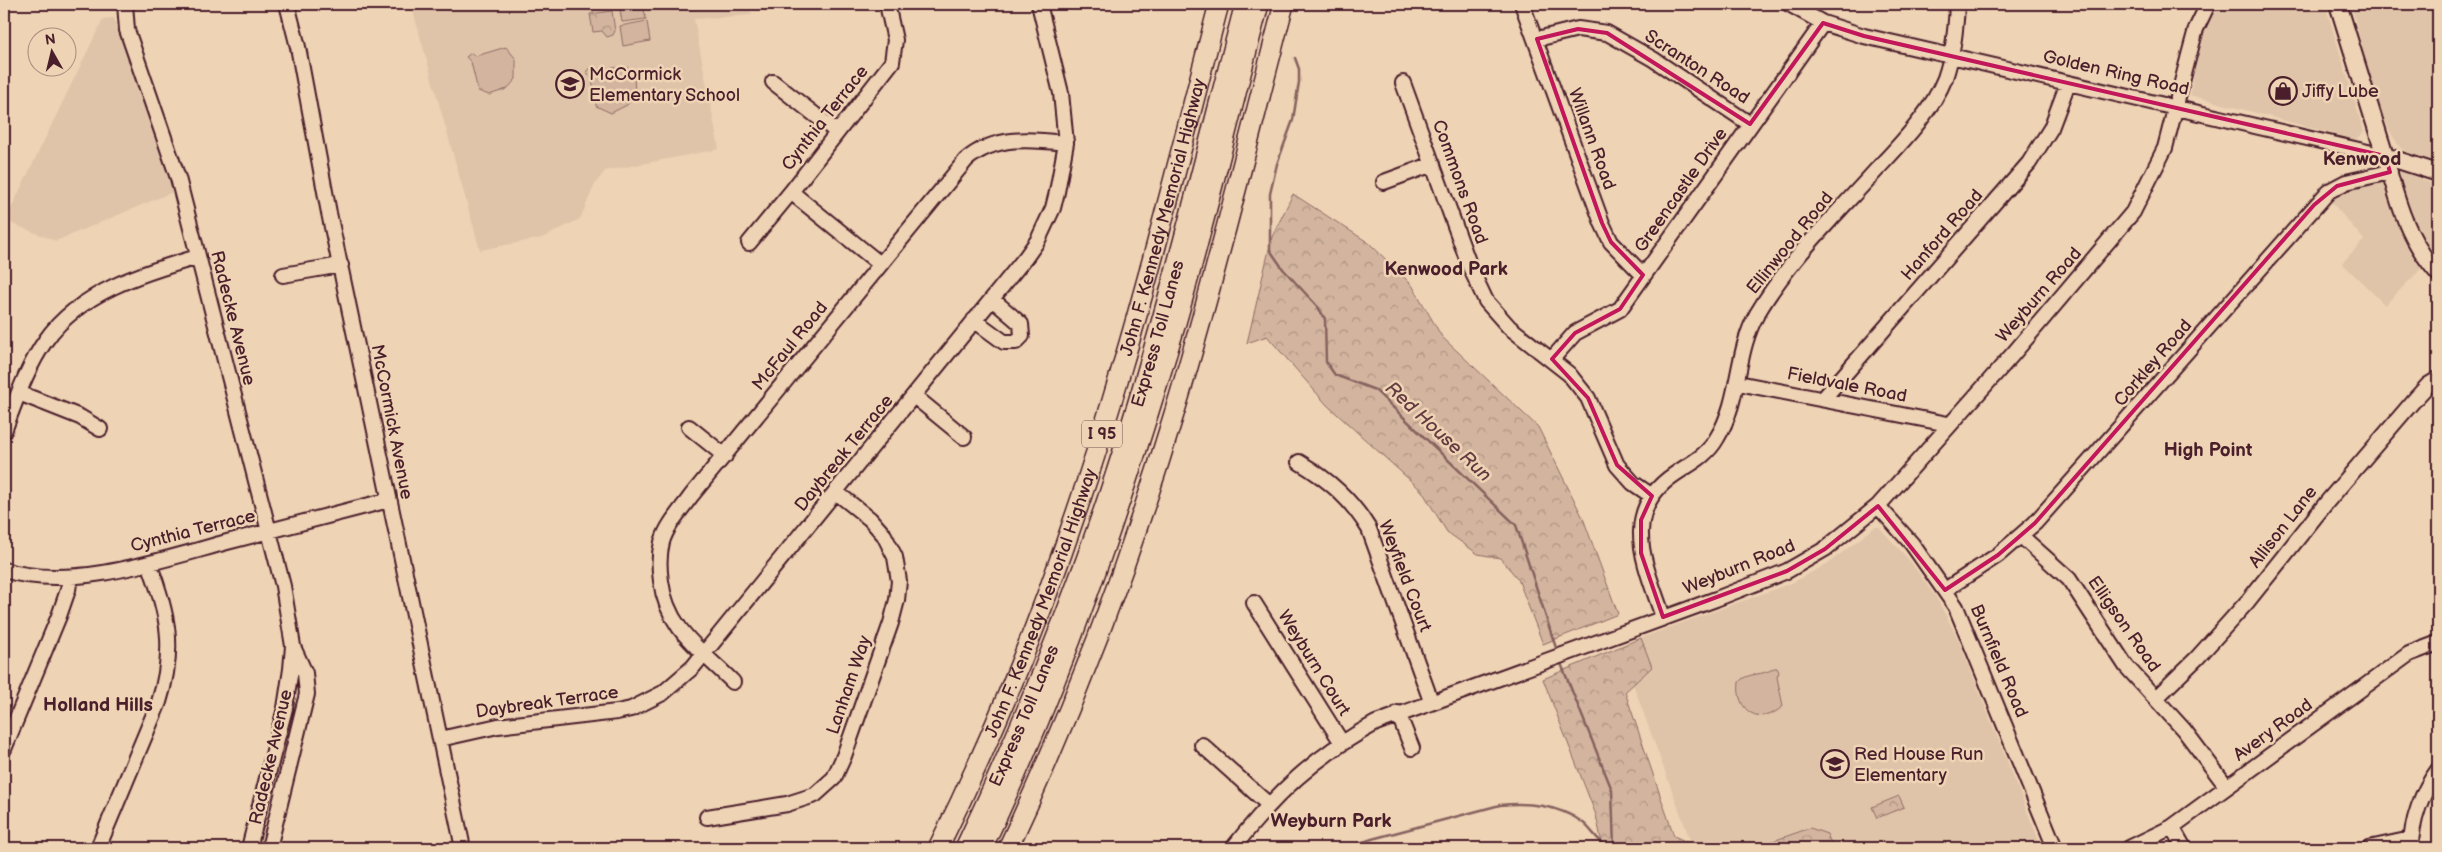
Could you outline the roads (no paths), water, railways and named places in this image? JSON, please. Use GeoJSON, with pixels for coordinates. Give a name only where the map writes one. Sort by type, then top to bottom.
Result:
{"type":"FeatureCollection","features":[{"type":"Feature","properties":{"kind":"highway","name":"John F. Kennedy Memorial Highway"},"geometry":{"type":"LineString","coordinates":[[938,848],[1020,663],[1061,557],[1090,471],[1123,366],[1220,4]]}},
{"type":"Feature","properties":{"kind":"highway","name":"Express Toll Lanes"},"geometry":{"type":"LineString","coordinates":[[966,848],[1039,682],[1109,493],[1165,307],[1245,4]]}},
{"type":"Feature","properties":{"kind":"highway","name":"Express Toll Lanes"},"geometry":{"type":"LineString","coordinates":[[982,848],[1056,679],[1122,499],[1173,332],[1259,4]]}},
{"type":"Feature","properties":{"kind":"highway"},"geometry":{"type":"LineString","coordinates":[[1008,848],[1084,674],[1150,493],[1197,338],[1284,4]]}},
{"type":"Feature","properties":{"kind":"main road"},"geometry":{"type":"LineString","coordinates":[[2338,4],[2387,164]]}},
{"type":"Feature","properties":{"kind":"main road","name":"Golden Ring Road"},"geometry":{"type":"LineString","coordinates":[[2387,164],[2438,173]]}},
{"type":"Feature","properties":{"kind":"street","name":"Radecke Avenue"},"geometry":{"type":"LineString","coordinates":[[125,4],[127,30],[171,155],[198,257],[283,586],[292,646],[292,669],[284,708],[249,848]]}},
{"type":"Feature","properties":{"kind":"street","name":"McCormick Avenue"},"geometry":{"type":"LineString","coordinates":[[287,4],[298,47],[389,500],[463,848]]}},
{"type":"Feature","properties":{"kind":"street","name":"Cynthia Terrace"},"geometry":{"type":"LineString","coordinates":[[749,243],[892,62],[895,52],[895,40],[887,4]]}},
{"type":"Feature","properties":{"kind":"street","name":"Daybreak Terrace"},"geometry":{"type":"LineString","coordinates":[[440,739],[498,726],[596,716],[631,709],[663,693],[679,681],[704,653],[836,492],[1026,258],[1044,228],[1057,192],[1066,143],[1061,93],[1039,4]]}},
{"type":"Feature","properties":{"kind":"street","name":"Willann Road"},"geometry":{"type":"LineString","coordinates":[[1522,4],[1537,39],[1604,229],[1616,248],[1643,275]]}},
{"type":"Feature","properties":{"kind":"street","name":"Golden Ring Road"},"geometry":{"type":"LineString","coordinates":[[1788,4],[1823,23],[1864,36],[2176,107],[2387,164]]}},
{"type":"Feature","properties":{"kind":"street","name":"Ellinwood Road"},"geometry":{"type":"LineString","coordinates":[[1663,617],[1645,565],[1640,543],[1641,520],[1652,496],[1663,483],[1699,460],[1708,450],[1724,425],[1738,383],[1744,344],[1749,330],[1766,299],[1790,266],[1918,121],[1941,86],[1950,55],[1957,4]]}},
{"type":"Feature","properties":{"kind":"street","name":"Weyburn Road"},"geometry":{"type":"LineString","coordinates":[[1233,848],[1268,804],[1305,770],[1342,743],[1398,713],[1787,570],[1825,549],[1878,506],[1948,424],[2013,354],[2133,212],[2158,166],[2196,30],[2208,4]]}},
{"type":"Feature","properties":{"kind":"street","name":"Greencastle Drive"},"geometry":{"type":"LineString","coordinates":[[1552,359],[1574,333],[1620,309],[1823,23]]}},
{"type":"Feature","properties":{"kind":"street","name":"Scranton Road"},"geometry":{"type":"LineString","coordinates":[[1537,39],[1578,29],[1607,32],[1653,59],[1750,124]]}},
{"type":"Feature","properties":{"kind":"street"},"geometry":{"type":"LineString","coordinates":[[773,82],[837,132]]}},
{"type":"Feature","properties":{"kind":"street","name":"Commons Road"},"geometry":{"type":"LineString","coordinates":[[1403,83],[1470,267],[1486,302],[1510,327],[1569,374],[1588,398],[1617,465],[1633,483],[1652,496]]}},
{"type":"Feature","properties":{"kind":"street","name":"Hanford Road"},"geometry":{"type":"LineString","coordinates":[[1824,398],[2029,163],[2051,128],[2068,83]]}},
{"type":"Feature","properties":{"kind":"street","name":"McFaul Road"},"geometry":{"type":"LineString","coordinates":[[733,682],[679,629],[671,618],[662,593],[660,557],[662,542],[672,523],[966,160],[990,145],[1010,140],[1031,139],[1066,143]]}},
{"type":"Feature","properties":{"kind":"street"},"geometry":{"type":"LineString","coordinates":[[1384,182],[1433,164]]}},
{"type":"Feature","properties":{"kind":"street"},"geometry":{"type":"LineString","coordinates":[[2387,164],[2407,228],[2422,255],[2438,274]]}},
{"type":"Feature","properties":{"kind":"street","name":"Corkley Road"},"geometry":{"type":"LineString","coordinates":[[1945,590],[1998,555],[2021,536],[2127,422],[2314,206],[2337,186],[2387,164]]}},
{"type":"Feature","properties":{"kind":"street"},"geometry":{"type":"LineString","coordinates":[[791,192],[880,264]]}},
{"type":"Feature","properties":{"kind":"street"},"geometry":{"type":"LineString","coordinates":[[4,430],[35,356],[46,339],[70,314],[130,280],[156,268],[198,257]]}},
{"type":"Feature","properties":{"kind":"street"},"geometry":{"type":"LineString","coordinates":[[283,276],[341,265]]}},
{"type":"Feature","properties":{"kind":"street"},"geometry":{"type":"LineString","coordinates":[[974,320],[1004,342],[1016,342],[1022,336],[1021,324],[992,299]]}},
{"type":"Feature","properties":{"kind":"street","name":"Allison Lane"},"geometry":{"type":"LineString","coordinates":[[2156,698],[2197,658],[2248,601],[2327,502],[2416,398],[2428,385],[2438,379]]}},
{"type":"Feature","properties":{"kind":"street","name":"Fieldvale Road"},"geometry":{"type":"LineString","coordinates":[[1738,383],[1824,398],[1948,424]]}},
{"type":"Feature","properties":{"kind":"street"},"geometry":{"type":"LineString","coordinates":[[19,393],[80,417],[100,430]]}},
{"type":"Feature","properties":{"kind":"street"},"geometry":{"type":"LineString","coordinates":[[914,396],[964,437]]}},
{"type":"Feature","properties":{"kind":"street"},"geometry":{"type":"LineString","coordinates":[[689,427],[725,456]]}},
{"type":"Feature","properties":{"kind":"street","name":"Weyfield Court"},"geometry":{"type":"LineString","coordinates":[[1299,462],[1339,490],[1358,511],[1369,529],[1431,701]]}},
{"type":"Feature","properties":{"kind":"street","name":"Lanham Way"},"geometry":{"type":"LineString","coordinates":[[707,818],[787,804],[816,795],[834,778],[844,756],[891,623],[897,600],[899,581],[895,557],[884,535],[870,519],[836,492]]}},
{"type":"Feature","properties":{"kind":"street","name":"Cynthia Terrace"},"geometry":{"type":"LineString","coordinates":[[4,570],[28,576],[70,577],[149,563],[389,500]]}},
{"type":"Feature","properties":{"kind":"street","name":"Burnfield Road"},"geometry":{"type":"LineString","coordinates":[[1878,506],[1912,544],[1945,590],[1967,630],[2055,848]]}},
{"type":"Feature","properties":{"kind":"street","name":"Elligson Road"},"geometry":{"type":"LineString","coordinates":[[2021,536],[2069,579],[2121,658],[2184,730],[2227,787]]}},
{"type":"Feature","properties":{"kind":"street"},"geometry":{"type":"LineString","coordinates":[[98,848],[159,702],[167,677],[169,661],[166,619],[161,597],[149,563]]}},
{"type":"Feature","properties":{"kind":"street"},"geometry":{"type":"LineString","coordinates":[[4,749],[60,616],[70,577]]}},
{"type":"Feature","properties":{"kind":"street","name":"Weyburn Court"},"geometry":{"type":"LineString","coordinates":[[1254,603],[1342,743]]}},
{"type":"Feature","properties":{"kind":"street","name":"Avery Road"},"geometry":{"type":"LineString","coordinates":[[2129,848],[2172,828],[2409,654],[2438,643]]}},
{"type":"Feature","properties":{"kind":"street","name":"Radecke Avenue"},"geometry":{"type":"LineString","coordinates":[[269,848],[307,694],[305,674],[292,646]]}},
{"type":"Feature","properties":{"kind":"street"},"geometry":{"type":"LineString","coordinates":[[1398,713],[1412,748]]}},
{"type":"Feature","properties":{"kind":"street"},"geometry":{"type":"LineString","coordinates":[[1202,745],[1268,804]]}},
{"type":"Feature","properties":{"kind":"street"},"geometry":{"type":"LineString","coordinates":[[2369,848],[2411,844],[2420,804],[2430,781],[2438,770]]}},
{"type":"Feature","properties":{"kind":"street"},"geometry":{"type":"LineString","coordinates":[[2172,828],[2184,848]]}},
{"type":"Feature","properties":{"kind":"waterway","name":"Red House Run"},"geometry":{"type":"LineString","coordinates":[[1295,58],[1299,69],[1299,82],[1293,120],[1277,164],[1270,194],[1270,250],[1283,269],[1318,307],[1325,319],[1326,362],[1335,375],[1375,390],[1516,525],[1557,651]]}},
{"type":"Feature","properties":{"kind":"waterway","name":"Red House Run"},"geometry":{"type":"LineString","coordinates":[[1560,661],[1612,790],[1614,848]]}},
{"type":"Feature","properties":{"kind":"waterway"},"geometry":{"type":"LineString","coordinates":[[1345,848],[1500,805],[1521,804],[1553,808],[1573,816],[1586,825],[1601,842],[1610,848]]}},
{"type":"Feature","properties":{"kind":"place","name":"McCormick Elementary School"},"geometry":{"type":"Point","coordinates":[570,84]}},
{"type":"Feature","properties":{"kind":"place","name":"Jiffy Lube"},"geometry":{"type":"Point","coordinates":[2283,91]}},
{"type":"Feature","properties":{"kind":"place","name":"Red House Run Elementary"},"geometry":{"type":"Point","coordinates":[1835,764]}},
{"type":"Feature","properties":{"kind":"district","name":"Kenwood"},"geometry":{"type":"Point","coordinates":[2362,159]}},
{"type":"Feature","properties":{"kind":"district","name":"Kenwood Park"},"geometry":{"type":"Point","coordinates":[1446,269]}},
{"type":"Feature","properties":{"kind":"district","name":"High Point"},"geometry":{"type":"Point","coordinates":[2208,450]}},
{"type":"Feature","properties":{"kind":"district","name":"Holland Hills"},"geometry":{"type":"Point","coordinates":[98,705]}},
{"type":"Feature","properties":{"kind":"district","name":"Weyburn Park"},"geometry":{"type":"Point","coordinates":[1331,821]}}]}
